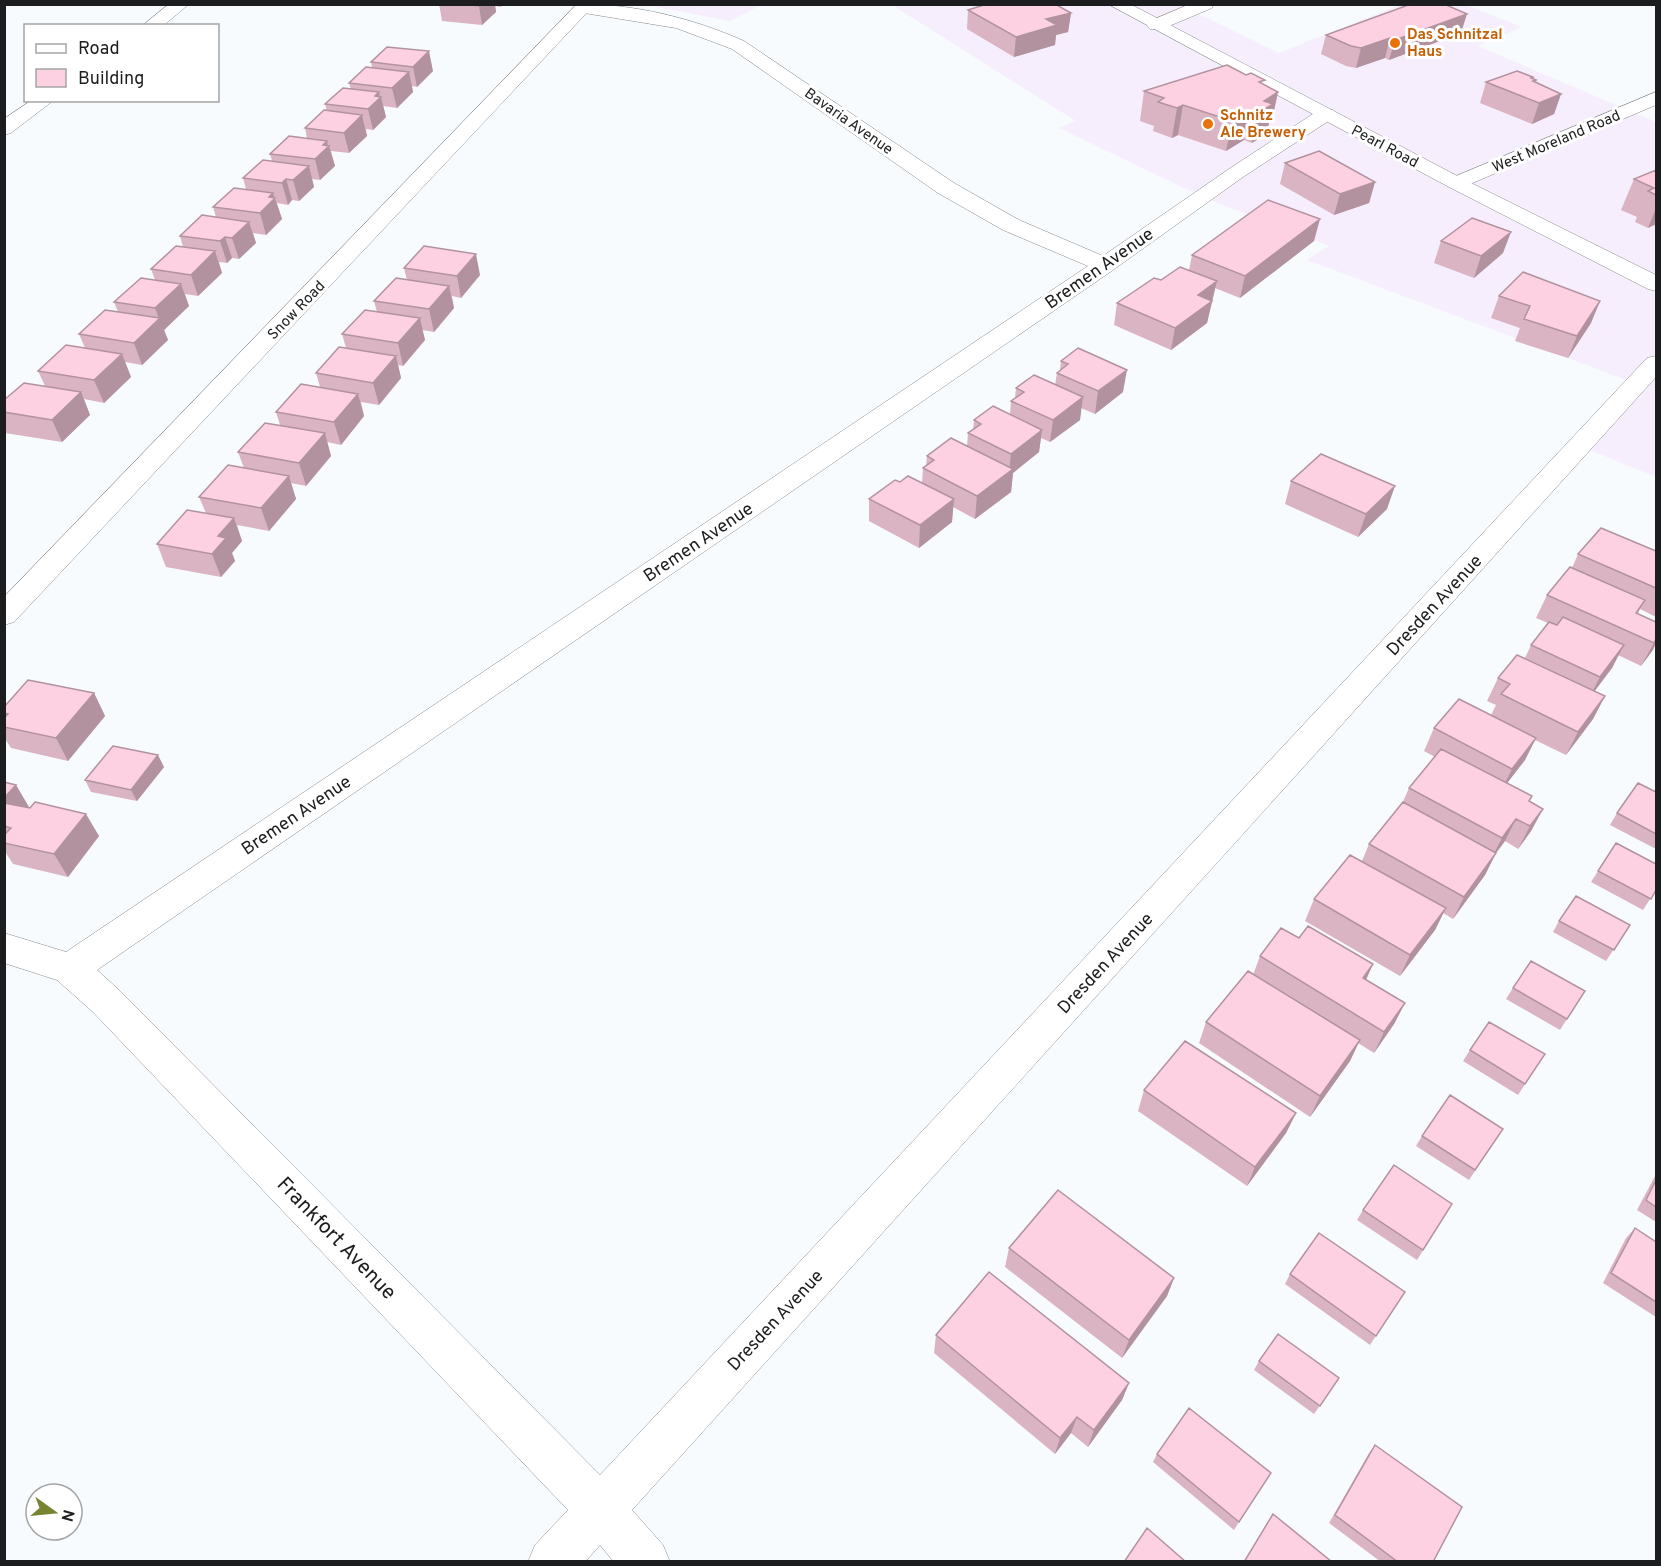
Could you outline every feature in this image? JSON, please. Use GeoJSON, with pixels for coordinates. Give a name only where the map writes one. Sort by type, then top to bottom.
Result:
{"type":"FeatureCollection","features":[{"type":"Feature","properties":{"kind":"street"},"geometry":{"type":"LineString","coordinates":[[154,24],[181,4]]}},
{"type":"Feature","properties":{"kind":"street","name":"Pearl Road"},"geometry":{"type":"LineString","coordinates":[[1116,4],[1456,183],[1656,284]]}},
{"type":"Feature","properties":{"kind":"street"},"geometry":{"type":"LineString","coordinates":[[1156,25],[1206,4]]}},
{"type":"Feature","properties":{"kind":"street","name":"Bavaria Avenue"},"geometry":{"type":"LineString","coordinates":[[586,6],[667,20],[716,34],[738,45],[946,188],[1011,225],[1105,265]]}},
{"type":"Feature","properties":{"kind":"street","name":"Snow Road"},"geometry":{"type":"LineString","coordinates":[[4,615],[586,6]]}},
{"type":"Feature","properties":{"kind":"street","name":"West Moreland Road"},"geometry":{"type":"LineString","coordinates":[[1456,183],[1656,98]]}},
{"type":"Feature","properties":{"kind":"street"},"geometry":{"type":"LineString","coordinates":[[4,129],[42,102]]}},
{"type":"Feature","properties":{"kind":"street","name":"Bremen Avenue"},"geometry":{"type":"LineString","coordinates":[[70,969],[1105,265],[1236,173],[1326,114]]}},
{"type":"Feature","properties":{"kind":"street","name":"Dresden Avenue"},"geometry":{"type":"LineString","coordinates":[[552,1562],[1656,363]]}},
{"type":"Feature","properties":{"kind":"street","name":"Frankfort Avenue"},"geometry":{"type":"LineString","coordinates":[[4,948],[70,969],[106,1001],[601,1510],[646,1562]]}},
{"type":"Feature","properties":{"kind":"shaded area"},"geometry":{"type":"Polygon","coordinates":[[[646,5],[761,5],[730,21],[646,5]]]}},
{"type":"Feature","properties":{"kind":"shaded area"},"geometry":{"type":"Polygon","coordinates":[[[892,5],[1180,5],[1279,53],[1399,5],[1466,5],[1522,27],[1478,46],[1656,122],[1656,477],[1580,446],[1637,384],[1307,260],[1329,246],[1203,197],[1059,128],[1076,121],[892,5]]]}},
{"type":"Feature","properties":{"kind":"building"},"geometry":{"type":"Polygon","coordinates":[[[987,4],[1055,4],[1071,13],[1046,19],[1057,25],[1016,37],[968,10],[987,4]]]}},
{"type":"Feature","properties":{"kind":"building"},"geometry":{"type":"Polygon","coordinates":[[[1411,4],[1444,4],[1467,14],[1395,40],[1390,38],[1361,48],[1326,35],[1411,4]]]}},
{"type":"Feature","properties":{"kind":"building"},"geometry":{"type":"Polygon","coordinates":[[[387,47],[429,51],[413,67],[371,62],[387,47]]]}},
{"type":"Feature","properties":{"kind":"building"},"geometry":{"type":"Polygon","coordinates":[[[1227,65],[1246,75],[1251,73],[1265,80],[1259,82],[1278,92],[1264,101],[1273,104],[1258,113],[1250,110],[1232,121],[1183,105],[1177,108],[1158,102],[1164,98],[1144,91],[1227,65]]]}},
{"type":"Feature","properties":{"kind":"building"},"geometry":{"type":"Polygon","coordinates":[[[366,67],[409,72],[392,88],[349,83],[366,67]]]}},
{"type":"Feature","properties":{"kind":"building"},"geometry":{"type":"Polygon","coordinates":[[[1517,71],[1533,77],[1531,78],[1536,80],[1533,81],[1561,94],[1539,103],[1486,82],[1517,71]]]}},
{"type":"Feature","properties":{"kind":"building"},"geometry":{"type":"Polygon","coordinates":[[[343,88],[379,92],[375,96],[381,97],[368,109],[325,104],[343,88]]]}},
{"type":"Feature","properties":{"kind":"building"},"geometry":{"type":"Polygon","coordinates":[[[324,110],[362,115],[344,133],[305,128],[324,110]]]}},
{"type":"Feature","properties":{"kind":"building"},"geometry":{"type":"Polygon","coordinates":[[[289,136],[327,141],[323,145],[329,146],[315,159],[270,154],[289,136]]]}},
{"type":"Feature","properties":{"kind":"building"},"geometry":{"type":"Polygon","coordinates":[[[1319,151],[1375,182],[1340,194],[1285,163],[1319,151]]]}},
{"type":"Feature","properties":{"kind":"building"},"geometry":{"type":"Polygon","coordinates":[[[263,160],[309,166],[293,180],[286,179],[282,183],[243,178],[263,160]]]}},
{"type":"Feature","properties":{"kind":"building"},"geometry":{"type":"Polygon","coordinates":[[[1656,170],[1656,195],[1648,191],[1654,188],[1634,179],[1656,170]]]}},
{"type":"Feature","properties":{"kind":"building"},"geometry":{"type":"Polygon","coordinates":[[[234,188],[273,193],[269,197],[275,198],[260,213],[213,207],[234,188]]]}},
{"type":"Feature","properties":{"kind":"building"},"geometry":{"type":"Polygon","coordinates":[[[1268,200],[1320,219],[1245,276],[1192,255],[1268,200]]]}},
{"type":"Feature","properties":{"kind":"building"},"geometry":{"type":"Polygon","coordinates":[[[202,215],[249,222],[232,238],[225,237],[220,241],[180,236],[202,215]]]}},
{"type":"Feature","properties":{"kind":"building"},"geometry":{"type":"Polygon","coordinates":[[[1472,218],[1511,232],[1481,256],[1441,241],[1472,218]]]}},
{"type":"Feature","properties":{"kind":"building"},"geometry":{"type":"Polygon","coordinates":[[[176,246],[215,251],[191,275],[151,269],[176,246]]]}},
{"type":"Feature","properties":{"kind":"building"},"geometry":{"type":"Polygon","coordinates":[[[424,246],[476,254],[457,276],[404,268],[424,246]]]}},
{"type":"Feature","properties":{"kind":"building"},"geometry":{"type":"Polygon","coordinates":[[[1180,267],[1217,281],[1198,295],[1212,301],[1175,328],[1117,303],[1154,278],[1161,280],[1180,267]]]}},
{"type":"Feature","properties":{"kind":"building"},"geometry":{"type":"Polygon","coordinates":[[[1523,272],[1600,301],[1577,336],[1524,319],[1530,306],[1499,296],[1523,272]]]}},
{"type":"Feature","properties":{"kind":"building"},"geometry":{"type":"Polygon","coordinates":[[[141,278],[181,284],[155,308],[114,302],[141,278]]]}},
{"type":"Feature","properties":{"kind":"building"},"geometry":{"type":"Polygon","coordinates":[[[396,278],[449,286],[429,309],[374,301],[396,278]]]}},
{"type":"Feature","properties":{"kind":"building"},"geometry":{"type":"Polygon","coordinates":[[[105,310],[160,318],[134,343],[79,334],[105,310]]]}},
{"type":"Feature","properties":{"kind":"building"},"geometry":{"type":"Polygon","coordinates":[[[365,310],[420,318],[398,343],[342,334],[365,310]]]}},
{"type":"Feature","properties":{"kind":"building"},"geometry":{"type":"Polygon","coordinates":[[[66,345],[122,354],[94,380],[38,371],[66,345]]]}},
{"type":"Feature","properties":{"kind":"building"},"geometry":{"type":"Polygon","coordinates":[[[339,347],[396,356],[373,383],[316,373],[339,347]]]}},
{"type":"Feature","properties":{"kind":"building"},"geometry":{"type":"Polygon","coordinates":[[[1078,348],[1127,370],[1098,391],[1057,373],[1068,364],[1061,361],[1078,348]]]}},
{"type":"Feature","properties":{"kind":"building"},"geometry":{"type":"Polygon","coordinates":[[[1034,375],[1083,397],[1053,420],[1011,401],[1024,392],[1016,388],[1034,375]]]}},
{"type":"Feature","properties":{"kind":"building"},"geometry":{"type":"Polygon","coordinates":[[[24,383],[81,392],[52,420],[4,412],[4,400],[24,383]]]}},
{"type":"Feature","properties":{"kind":"building"},"geometry":{"type":"Polygon","coordinates":[[[301,384],[358,394],[334,422],[276,412],[301,384]]]}},
{"type":"Feature","properties":{"kind":"building"},"geometry":{"type":"Polygon","coordinates":[[[993,406],[1042,430],[1011,454],[968,433],[981,424],[974,420],[993,406]]]}},
{"type":"Feature","properties":{"kind":"building"},"geometry":{"type":"Polygon","coordinates":[[[265,423],[325,433],[299,463],[238,452],[265,423]]]}},
{"type":"Feature","properties":{"kind":"building"},"geometry":{"type":"Polygon","coordinates":[[[951,438],[1013,469],[977,496],[923,468],[934,460],[927,456],[951,438]]]}},
{"type":"Feature","properties":{"kind":"building"},"geometry":{"type":"Polygon","coordinates":[[[1321,454],[1395,486],[1366,514],[1291,481],[1321,454]]]}},
{"type":"Feature","properties":{"kind":"building"},"geometry":{"type":"Polygon","coordinates":[[[228,465],[289,476],[261,508],[199,497],[228,465]]]}},
{"type":"Feature","properties":{"kind":"building"},"geometry":{"type":"Polygon","coordinates":[[[908,476],[954,499],[920,525],[869,499],[895,480],[900,482],[908,476]]]}},
{"type":"Feature","properties":{"kind":"building"},"geometry":{"type":"Polygon","coordinates":[[[187,510],[234,518],[218,536],[226,538],[212,554],[157,544],[187,510]]]}},
{"type":"Feature","properties":{"kind":"building"},"geometry":{"type":"Polygon","coordinates":[[[1601,528],[1656,551],[1656,588],[1578,554],[1601,528]]]}},
{"type":"Feature","properties":{"kind":"building"},"geometry":{"type":"Polygon","coordinates":[[[1570,567],[1645,600],[1636,613],[1656,622],[1654,643],[1547,595],[1570,567]]]}},
{"type":"Feature","properties":{"kind":"building"},"geometry":{"type":"Polygon","coordinates":[[[1563,617],[1624,645],[1600,677],[1531,645],[1549,622],[1557,625],[1563,617]]]}},
{"type":"Feature","properties":{"kind":"building"},"geometry":{"type":"Polygon","coordinates":[[[1517,655],[1605,696],[1578,732],[1501,694],[1510,684],[1498,678],[1517,655]]]}},
{"type":"Feature","properties":{"kind":"building"},"geometry":{"type":"Polygon","coordinates":[[[28,680],[94,693],[56,738],[4,727],[4,718],[8,714],[4,713],[4,707],[28,680]]]}},
{"type":"Feature","properties":{"kind":"building"},"geometry":{"type":"Polygon","coordinates":[[[1459,699],[1536,738],[1512,769],[1434,728],[1459,699]]]}},
{"type":"Feature","properties":{"kind":"building"},"geometry":{"type":"Polygon","coordinates":[[[113,746],[158,755],[131,790],[85,780],[113,746]]]}},
{"type":"Feature","properties":{"kind":"building"},"geometry":{"type":"Polygon","coordinates":[[[1441,749],[1532,796],[1529,801],[1543,809],[1530,826],[1516,819],[1502,838],[1409,788],[1441,749]]]}},
{"type":"Feature","properties":{"kind":"building"},"geometry":{"type":"Polygon","coordinates":[[[4,782],[16,785],[4,798],[4,782]]]}},
{"type":"Feature","properties":{"kind":"building"},"geometry":{"type":"Polygon","coordinates":[[[1638,783],[1656,792],[1656,834],[1617,813],[1638,783]]]}},
{"type":"Feature","properties":{"kind":"building"},"geometry":{"type":"Polygon","coordinates":[[[35,802],[86,814],[54,854],[4,843],[4,835],[11,828],[4,826],[4,803],[30,808],[35,802]]]}},
{"type":"Feature","properties":{"kind":"building"},"geometry":{"type":"Polygon","coordinates":[[[1403,802],[1496,853],[1464,897],[1369,844],[1403,802]]]}},
{"type":"Feature","properties":{"kind":"building"},"geometry":{"type":"Polygon","coordinates":[[[1616,843],[1656,864],[1656,890],[1651,899],[1598,871],[1616,843]]]}},
{"type":"Feature","properties":{"kind":"building"},"geometry":{"type":"Polygon","coordinates":[[[1350,855],[1446,908],[1410,955],[1314,899],[1350,855]]]}},
{"type":"Feature","properties":{"kind":"building"},"geometry":{"type":"Polygon","coordinates":[[[1576,896],[1630,925],[1614,950],[1559,921],[1576,896]]]}},
{"type":"Feature","properties":{"kind":"building"},"geometry":{"type":"Polygon","coordinates":[[[1308,926],[1373,964],[1363,978],[1405,1003],[1384,1032],[1260,956],[1281,928],[1299,938],[1308,926]]]}},
{"type":"Feature","properties":{"kind":"building"},"geometry":{"type":"Polygon","coordinates":[[[1531,961],[1585,991],[1567,1019],[1513,988],[1531,961]]]}},
{"type":"Feature","properties":{"kind":"building"},"geometry":{"type":"Polygon","coordinates":[[[1248,971],[1360,1040],[1320,1096],[1206,1022],[1248,971]]]}},
{"type":"Feature","properties":{"kind":"building"},"geometry":{"type":"Polygon","coordinates":[[[1489,1022],[1545,1054],[1525,1084],[1470,1050],[1489,1022]]]}},
{"type":"Feature","properties":{"kind":"building"},"geometry":{"type":"Polygon","coordinates":[[[1185,1041],[1296,1113],[1255,1167],[1144,1090],[1185,1041]]]}},
{"type":"Feature","properties":{"kind":"building"},"geometry":{"type":"Polygon","coordinates":[[[1450,1095],[1503,1129],[1475,1170],[1422,1136],[1450,1095]]]}},
{"type":"Feature","properties":{"kind":"building"},"geometry":{"type":"Polygon","coordinates":[[[1394,1165],[1452,1204],[1423,1250],[1363,1210],[1394,1165]]]}},
{"type":"Feature","properties":{"kind":"building"},"geometry":{"type":"Polygon","coordinates":[[[1656,1180],[1656,1207],[1646,1200],[1656,1180]]]}},
{"type":"Feature","properties":{"kind":"building"},"geometry":{"type":"Polygon","coordinates":[[[1058,1190],[1174,1278],[1129,1340],[1009,1248],[1058,1190]]]}},
{"type":"Feature","properties":{"kind":"building"},"geometry":{"type":"Polygon","coordinates":[[[1635,1228],[1656,1242],[1656,1302],[1611,1273],[1635,1228]]]}},
{"type":"Feature","properties":{"kind":"building"},"geometry":{"type":"Polygon","coordinates":[[[1319,1233],[1405,1292],[1376,1336],[1290,1274],[1319,1233]]]}},
{"type":"Feature","properties":{"kind":"building"},"geometry":{"type":"Polygon","coordinates":[[[989,1272],[1129,1383],[1094,1430],[1077,1417],[1060,1438],[936,1335],[989,1272]]]}},
{"type":"Feature","properties":{"kind":"building"},"geometry":{"type":"Polygon","coordinates":[[[1278,1334],[1339,1378],[1320,1406],[1259,1361],[1278,1334]]]}},
{"type":"Feature","properties":{"kind":"building"},"geometry":{"type":"Polygon","coordinates":[[[1189,1408],[1271,1473],[1239,1522],[1157,1454],[1189,1408]]]}},
{"type":"Feature","properties":{"kind":"building"},"geometry":{"type":"Polygon","coordinates":[[[1375,1445],[1462,1507],[1433,1562],[1398,1562],[1335,1515],[1375,1445]]]}},
{"type":"Feature","properties":{"kind":"building"},"geometry":{"type":"Polygon","coordinates":[[[1273,1514],[1332,1562],[1244,1562],[1273,1514]]]}},
{"type":"Feature","properties":{"kind":"building"},"geometry":{"type":"Polygon","coordinates":[[[1147,1528],[1186,1562],[1124,1562],[1147,1528]]]}},
{"type":"Feature","properties":{"kind":"place","name":"Das Schnitzal Haus"},"geometry":{"type":"Point","coordinates":[1395,43]}},
{"type":"Feature","properties":{"kind":"place","name":"Schnitz Ale Brewery"},"geometry":{"type":"Point","coordinates":[1208,124]}}]}
